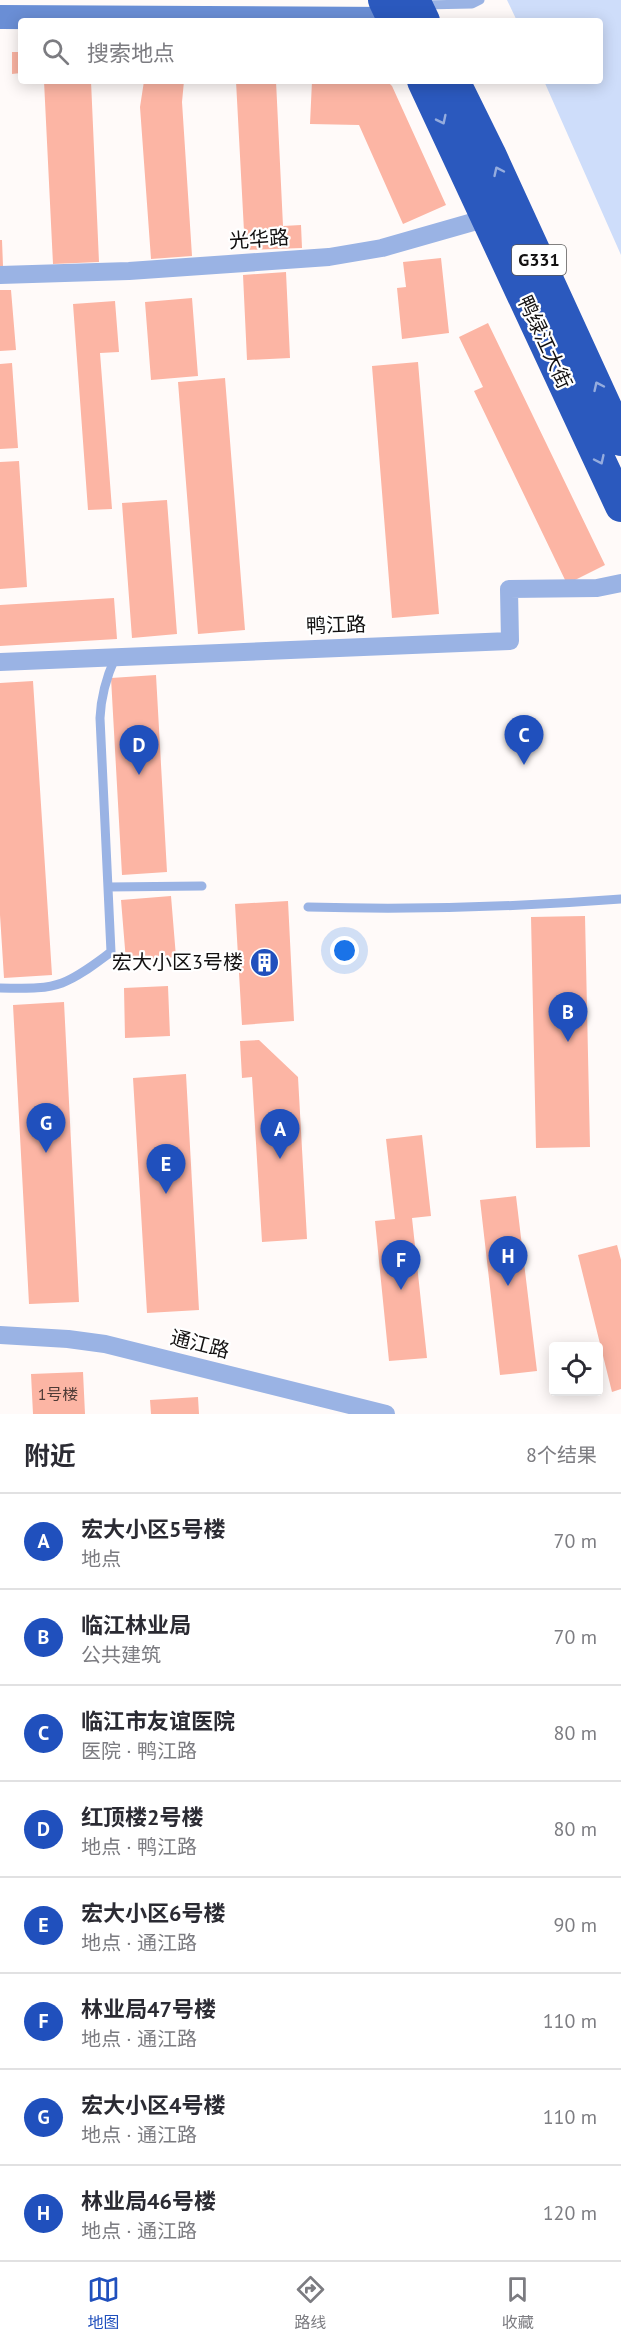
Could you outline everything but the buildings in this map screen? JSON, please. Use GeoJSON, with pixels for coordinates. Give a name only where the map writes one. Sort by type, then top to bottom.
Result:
{"type":"FeatureCollection","features":[{"type":"Feature","properties":{"kind":"highway","name":"鸭绿江大街"},"geometry":{"type":"LineString","coordinates":[[425,84],[502,214],[621,440]]}},
{"type":"Feature","properties":{"kind":"highway","name":"鸭绿江大街"},"geometry":{"type":"LineString","coordinates":[[455,84],[502,214],[621,506]]}},
{"type":"Feature","properties":{"kind":"main road"},"geometry":{"type":"LineString","coordinates":[[0,17],[403,10]]}},
{"type":"Feature","properties":{"kind":"street","name":"光华路"},"geometry":{"type":"LineString","coordinates":[[0,275],[129,271],[329,257],[382,248],[502,214]]}},
{"type":"Feature","properties":{"kind":"street","name":"鸭江路"},"geometry":{"type":"LineString","coordinates":[[0,662],[510,640],[509,589],[597,588],[621,583]]}},
{"type":"Feature","properties":{"kind":"street","name":"通江路"},"geometry":{"type":"LineString","coordinates":[[0,1335],[68,1339],[105,1344],[386,1414]]}},
{"type":"Feature","properties":{"kind":"lane"},"geometry":{"type":"LineString","coordinates":[[403,10],[476,2]]}},
{"type":"Feature","properties":{"kind":"lane"},"geometry":{"type":"LineString","coordinates":[[0,988],[61,983],[86,970],[111,952],[100,718],[101,699],[107,675],[116,657]]}},
{"type":"Feature","properties":{"kind":"lane"},"geometry":{"type":"LineString","coordinates":[[108,887],[202,886]]}},
{"type":"Feature","properties":{"kind":"lane"},"geometry":{"type":"LineString","coordinates":[[308,907],[457,908],[621,899]]}},
{"type":"Feature","properties":{"kind":"water"},"geometry":{"type":"Polygon","coordinates":[[[507,0],[621,0],[621,255],[545,84],[603,84],[603,18],[516,18],[507,0]]]}},
{"type":"Feature","properties":{"kind":"place","name":"临江市友谊医院"},"geometry":{"type":"Point","coordinates":[524,765]}},
{"type":"Feature","properties":{"kind":"place","name":"红顶楼2号楼"},"geometry":{"type":"Point","coordinates":[139,775]}},
{"type":"Feature","properties":{"kind":"place","name":"宏大小区3号楼"},"geometry":{"type":"Point","coordinates":[264,962]}},
{"type":"Feature","properties":{"kind":"place","name":"临江林业局"},"geometry":{"type":"Point","coordinates":[568,1042]}},
{"type":"Feature","properties":{"kind":"place","name":"宏大小区4号楼"},"geometry":{"type":"Point","coordinates":[46,1153]}},
{"type":"Feature","properties":{"kind":"place","name":"宏大小区5号楼"},"geometry":{"type":"Point","coordinates":[280,1159]}},
{"type":"Feature","properties":{"kind":"place","name":"宏大小区6号楼"},"geometry":{"type":"Point","coordinates":[166,1194]}},
{"type":"Feature","properties":{"kind":"place","name":"林业局46号楼"},"geometry":{"type":"Point","coordinates":[508,1286]}},
{"type":"Feature","properties":{"kind":"place","name":"林业局47号楼"},"geometry":{"type":"Point","coordinates":[401,1290]}}]}
